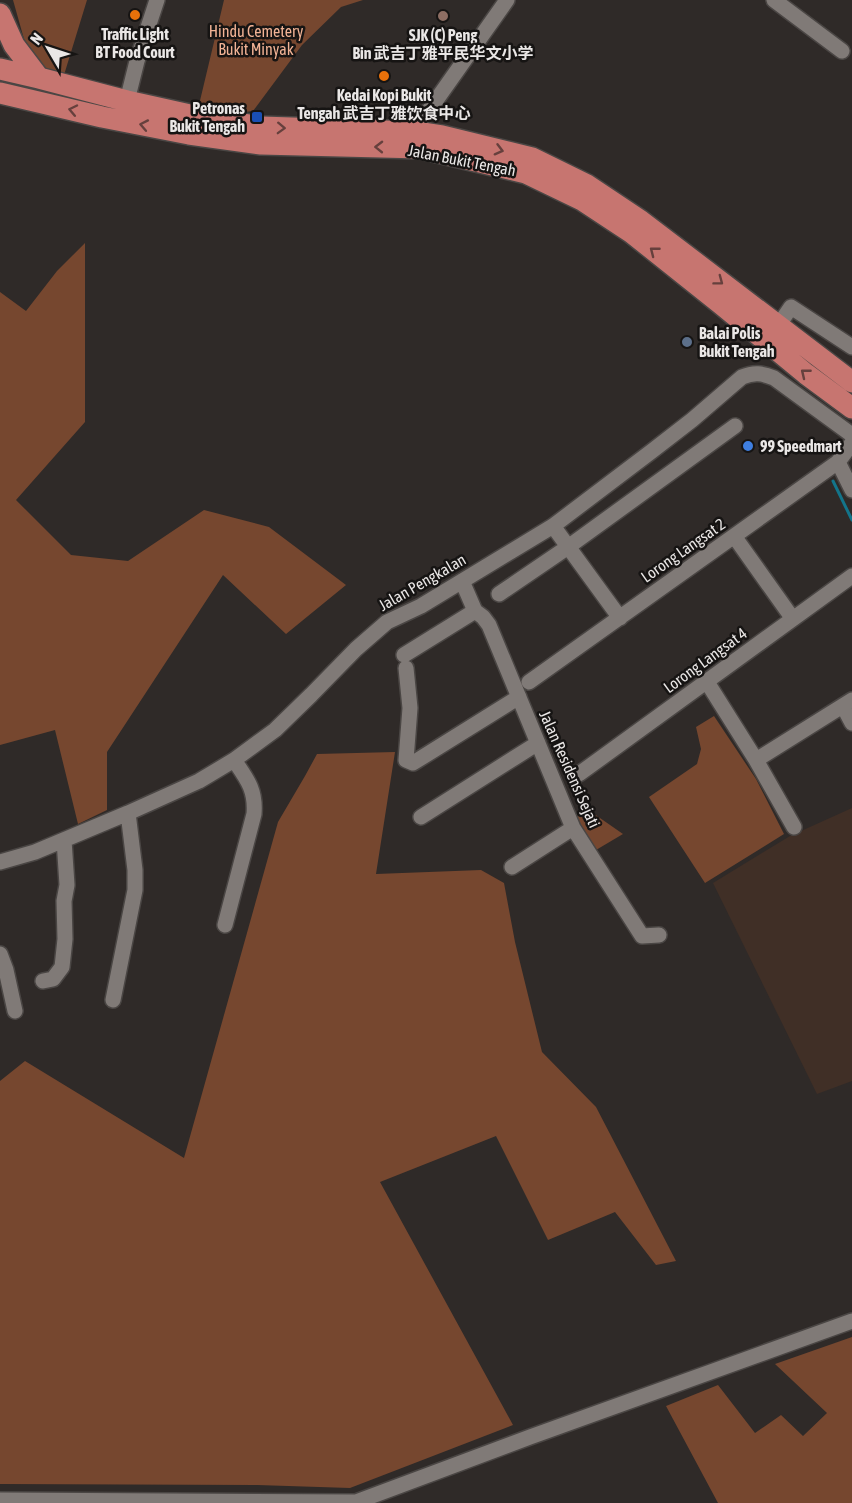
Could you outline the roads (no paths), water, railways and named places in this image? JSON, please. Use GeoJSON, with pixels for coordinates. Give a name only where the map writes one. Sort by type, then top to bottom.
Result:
{"type":"FeatureCollection","features":[{"type":"Feature","properties":{"kind":"highway"},"geometry":{"type":"LineString","coordinates":[[0,14],[14,45],[39,78]]}},
{"type":"Feature","properties":{"kind":"highway","name":"Jalan Bukit Tengah"},"geometry":{"type":"LineString","coordinates":[[0,69],[189,115],[261,127],[416,132],[532,158],[587,185],[641,221],[852,382]]}},
{"type":"Feature","properties":{"kind":"highway","name":"Jalan Bukit Tengah"},"geometry":{"type":"LineString","coordinates":[[0,93],[102,117],[189,134],[261,144],[421,148],[526,173],[582,200],[632,234],[806,374],[852,408]]}},
{"type":"Feature","properties":{"kind":"street"},"geometry":{"type":"LineString","coordinates":[[127,101],[137,61],[157,0]]}},
{"type":"Feature","properties":{"kind":"street"},"geometry":{"type":"LineString","coordinates":[[375,132],[414,125],[425,116],[507,0]]}},
{"type":"Feature","properties":{"kind":"street"},"geometry":{"type":"LineString","coordinates":[[774,0],[842,51]]}},
{"type":"Feature","properties":{"kind":"street"},"geometry":{"type":"LineString","coordinates":[[440,96],[434,128],[442,136]]}},
{"type":"Feature","properties":{"kind":"street"},"geometry":{"type":"LineString","coordinates":[[778,327],[791,307],[852,347]]}},
{"type":"Feature","properties":{"kind":"street","name":"Jalan Pengkalan"},"geometry":{"type":"LineString","coordinates":[[0,862],[35,852],[128,813],[199,781],[234,760],[275,730],[387,622],[421,606],[553,526],[692,420],[742,377],[759,373],[767,375],[783,384],[852,435]]}},
{"type":"Feature","properties":{"kind":"street"},"geometry":{"type":"LineString","coordinates":[[499,594],[735,426]]}},
{"type":"Feature","properties":{"kind":"street","name":"Lorong Langsat 2"},"geometry":{"type":"LineString","coordinates":[[530,682],[838,462],[852,443]]}},
{"type":"Feature","properties":{"kind":"street"},"geometry":{"type":"LineString","coordinates":[[652,451],[672,472]]}},
{"type":"Feature","properties":{"kind":"street"},"geometry":{"type":"LineString","coordinates":[[838,462],[852,490]]}},
{"type":"Feature","properties":{"kind":"street"},"geometry":{"type":"LineString","coordinates":[[553,526],[620,618]]}},
{"type":"Feature","properties":{"kind":"street"},"geometry":{"type":"LineString","coordinates":[[734,536],[793,619]]}},
{"type":"Feature","properties":{"kind":"street","name":"Lorong Langsat 4"},"geometry":{"type":"LineString","coordinates":[[579,774],[852,576]]}},
{"type":"Feature","properties":{"kind":"street"},"geometry":{"type":"LineString","coordinates":[[462,581],[475,611],[405,661],[410,708],[406,760],[413,763],[519,697]]}},
{"type":"Feature","properties":{"kind":"street","name":"Jalan Residensi Sejati"},"geometry":{"type":"LineString","coordinates":[[475,611],[489,625],[573,828],[642,936],[659,935]]}},
{"type":"Feature","properties":{"kind":"street"},"geometry":{"type":"LineString","coordinates":[[707,682],[756,760],[794,827]]}},
{"type":"Feature","properties":{"kind":"street"},"geometry":{"type":"LineString","coordinates":[[756,760],[847,703],[852,723]]}},
{"type":"Feature","properties":{"kind":"street"},"geometry":{"type":"LineString","coordinates":[[421,817],[538,743]]}},
{"type":"Feature","properties":{"kind":"street"},"geometry":{"type":"LineString","coordinates":[[225,925],[255,803],[253,791],[234,760]]}},
{"type":"Feature","properties":{"kind":"street"},"geometry":{"type":"LineString","coordinates":[[113,1000],[135,890],[135,870],[128,813]]}},
{"type":"Feature","properties":{"kind":"street"},"geometry":{"type":"LineString","coordinates":[[512,867],[573,828]]}},
{"type":"Feature","properties":{"kind":"street"},"geometry":{"type":"LineString","coordinates":[[43,981],[53,979],[62,967],[65,939],[64,901],[67,885],[64,840]]}},
{"type":"Feature","properties":{"kind":"street"},"geometry":{"type":"LineString","coordinates":[[0,954],[6,969],[15,1011]]}},
{"type":"Feature","properties":{"kind":"street"},"geometry":{"type":"LineString","coordinates":[[0,1500],[356,1502],[852,1321]]}},
{"type":"Feature","properties":{"kind":"waterway"},"geometry":{"type":"LineString","coordinates":[[833,481],[852,520]]}},
{"type":"Feature","properties":{"kind":"place","name":"Traffic Light BT Food Court"},"geometry":{"type":"Point","coordinates":[135,15]}},
{"type":"Feature","properties":{"kind":"place","name":"SJK (C) Peng Bin 武吉丁雅平民华文小学"},"geometry":{"type":"Point","coordinates":[443,16]}},
{"type":"Feature","properties":{"kind":"place","name":"Kedai Kopi Bukit Tengah 武吉丁雅饮食中心"},"geometry":{"type":"Point","coordinates":[384,76]}},
{"type":"Feature","properties":{"kind":"place","name":"Petronas Bukit Tengah"},"geometry":{"type":"Point","coordinates":[257,117]}},
{"type":"Feature","properties":{"kind":"place","name":"Balai Polis Bukit Tengah"},"geometry":{"type":"Point","coordinates":[687,342]}},
{"type":"Feature","properties":{"kind":"place","name":"99 Speedmart"},"geometry":{"type":"Point","coordinates":[748,446]}},
{"type":"Feature","properties":{"kind":"park label","name":"Hindu Cemetery Bukit Minyak"},"geometry":{"type":"Point","coordinates":[256,40]}}]}
